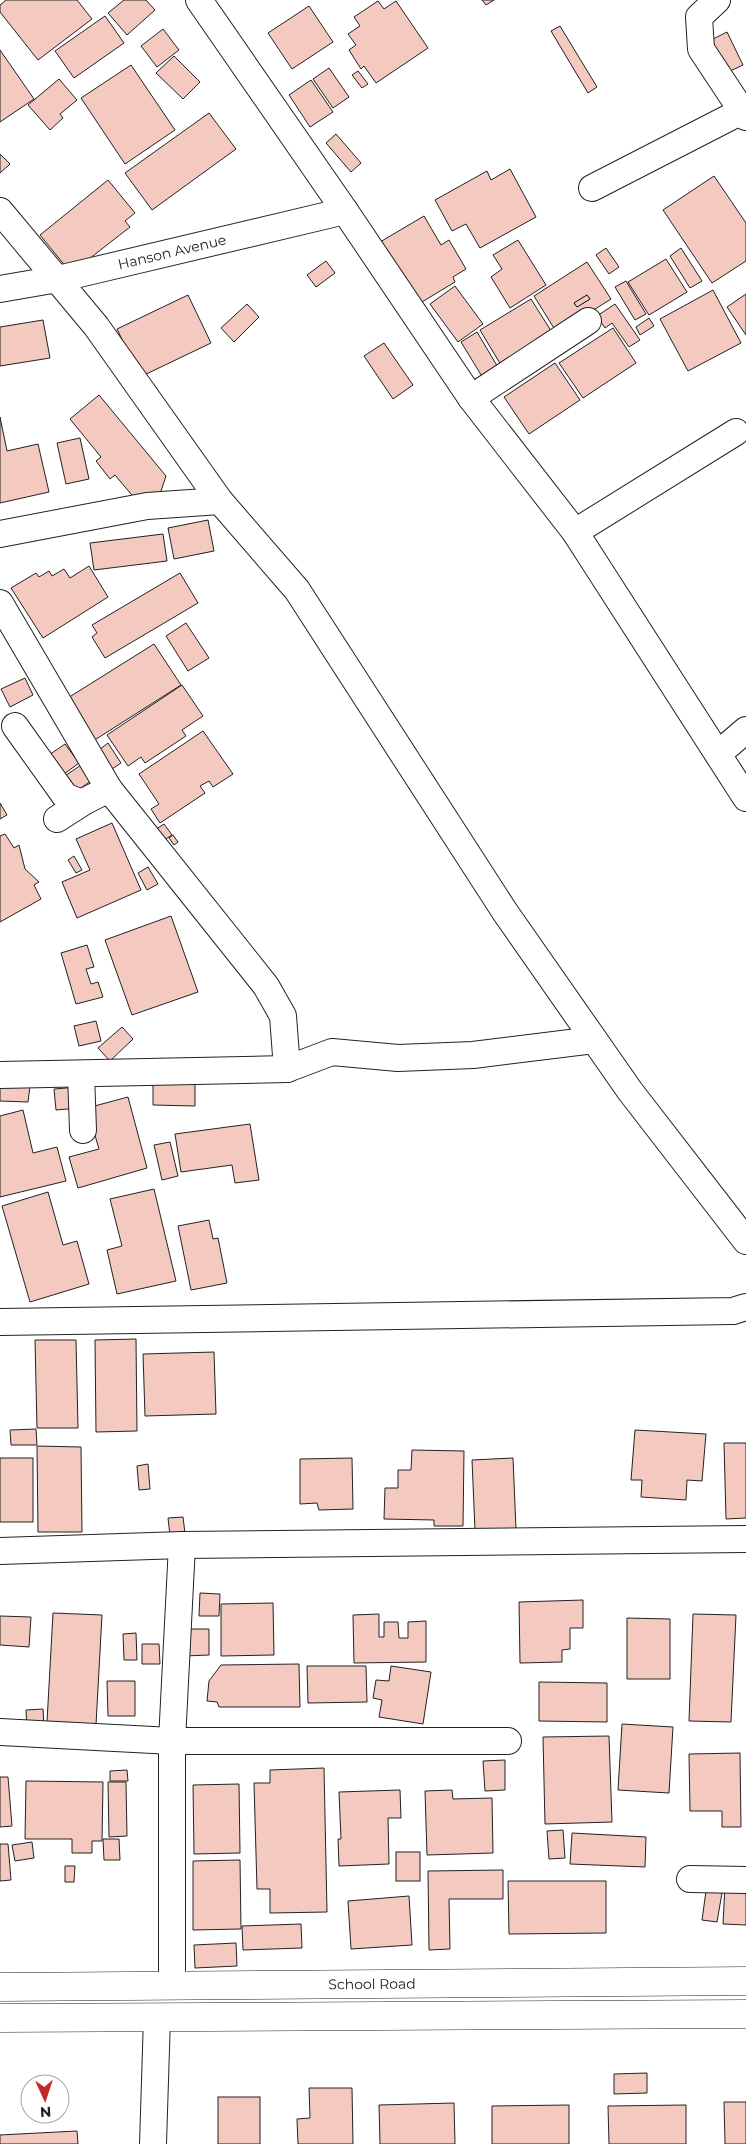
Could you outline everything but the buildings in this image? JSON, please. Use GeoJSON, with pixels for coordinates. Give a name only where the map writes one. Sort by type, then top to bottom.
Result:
{"type":"FeatureCollection","features":[{"type":"Feature","properties":{"kind":"main road","name":"School Road"},"geometry":{"type":"LineString","coordinates":[[0,1987],[746,1981]]}},
{"type":"Feature","properties":{"kind":"main road"},"geometry":{"type":"LineString","coordinates":[[0,2018],[746,2014]]}},
{"type":"Feature","properties":{"kind":"street"},"geometry":{"type":"LineString","coordinates":[[199,0],[471,398],[575,532],[746,798]]}},
{"type":"Feature","properties":{"kind":"street"},"geometry":{"type":"LineString","coordinates":[[592,188],[745,112],[701,49],[699,17],[716,0]]}},
{"type":"Feature","properties":{"kind":"street"},"geometry":{"type":"LineString","coordinates":[[0,211],[96,326],[220,501],[297,590],[505,912],[636,1099],[746,1241]]}},
{"type":"Feature","properties":{"kind":"street","name":"Hanson Avenue"},"geometry":{"type":"LineString","coordinates":[[0,289],[58,279],[345,211]]}},
{"type":"Feature","properties":{"kind":"street"},"geometry":{"type":"LineString","coordinates":[[471,398],[588,321]]}},
{"type":"Feature","properties":{"kind":"street"},"geometry":{"type":"LineString","coordinates":[[575,532],[736,432]]}},
{"type":"Feature","properties":{"kind":"street"},"geometry":{"type":"LineString","coordinates":[[0,534],[147,506],[220,501]]}},
{"type":"Feature","properties":{"kind":"street"},"geometry":{"type":"LineString","coordinates":[[0,603],[109,789],[266,986],[283,1016],[287,1069]]}},
{"type":"Feature","properties":{"kind":"street"},"geometry":{"type":"LineString","coordinates":[[15,726],[65,796],[80,802],[85,801]]}},
{"type":"Feature","properties":{"kind":"street"},"geometry":{"type":"LineString","coordinates":[[718,754],[746,730]]}},
{"type":"Feature","properties":{"kind":"street"},"geometry":{"type":"LineString","coordinates":[[57,819],[85,801],[109,789]]}},
{"type":"Feature","properties":{"kind":"street"},"geometry":{"type":"LineString","coordinates":[[0,1075],[287,1069],[332,1052],[398,1058],[473,1055],[594,1040]]}},
{"type":"Feature","properties":{"kind":"street"},"geometry":{"type":"LineString","coordinates":[[81,1074],[83,1130]]}},
{"type":"Feature","properties":{"kind":"street"},"geometry":{"type":"LineString","coordinates":[[0,1322],[733,1311],[746,1307]]}},
{"type":"Feature","properties":{"kind":"street"},"geometry":{"type":"LineString","coordinates":[[0,1551],[182,1545],[746,1539]]}},
{"type":"Feature","properties":{"kind":"street"},"geometry":{"type":"LineString","coordinates":[[172,1986],[172,1741],[182,1545]]}},
{"type":"Feature","properties":{"kind":"street"},"geometry":{"type":"LineString","coordinates":[[0,1732],[172,1741],[508,1741]]}},
{"type":"Feature","properties":{"kind":"street"},"geometry":{"type":"LineString","coordinates":[[690,1879],[746,1880]]}},
{"type":"Feature","properties":{"kind":"street"},"geometry":{"type":"LineString","coordinates":[[154,2144],[157,2017]]}}]}
